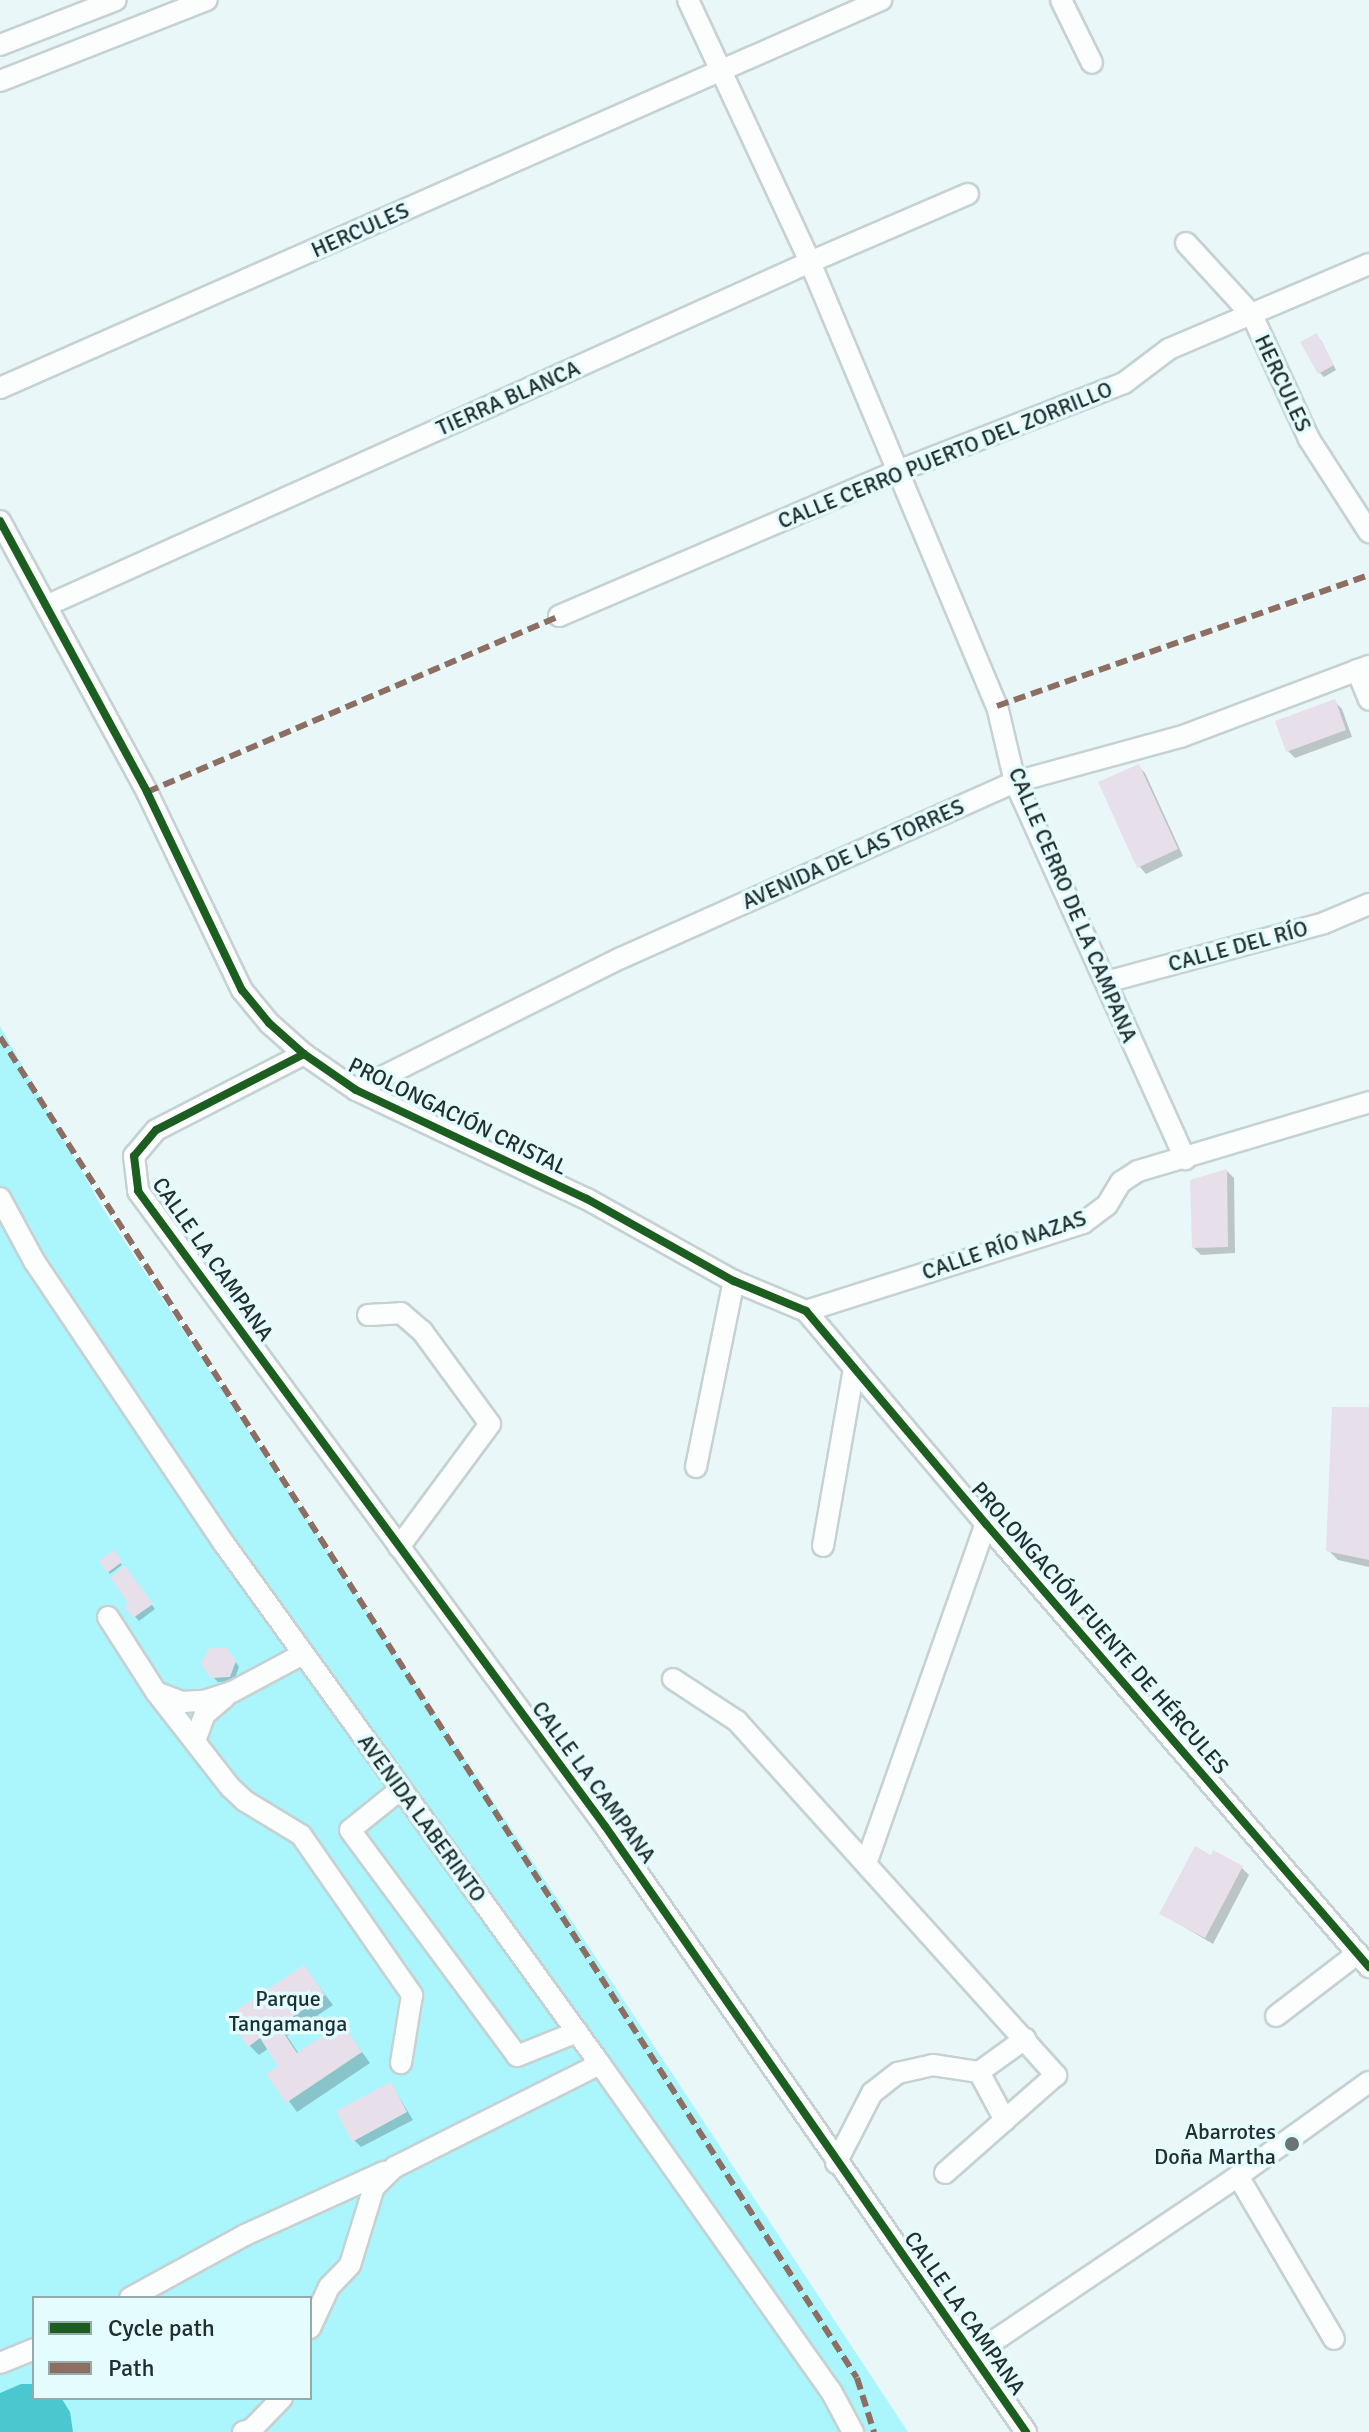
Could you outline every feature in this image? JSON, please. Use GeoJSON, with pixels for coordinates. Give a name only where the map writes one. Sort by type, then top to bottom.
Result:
{"type":"FeatureCollection","features":[{"type":"Feature","properties":{"kind":"street"},"geometry":{"type":"LineString","coordinates":[[0,45],[116,0]]}},
{"type":"Feature","properties":{"kind":"street"},"geometry":{"type":"LineString","coordinates":[[0,81],[207,0]]}},
{"type":"Feature","properties":{"kind":"street"},"geometry":{"type":"LineString","coordinates":[[688,0],[810,262],[898,471]]}},
{"type":"Feature","properties":{"kind":"street","name":"HERCULES"},"geometry":{"type":"LineString","coordinates":[[0,388],[720,74],[881,0]]}},
{"type":"Feature","properties":{"kind":"street"},"geometry":{"type":"LineString","coordinates":[[1061,0],[1092,63]]}},
{"type":"Feature","properties":{"kind":"street","name":"TIERRA BLANCA"},"geometry":{"type":"LineString","coordinates":[[48,605],[968,194]]}},
{"type":"Feature","properties":{"kind":"street","name":"HERCULES"},"geometry":{"type":"LineString","coordinates":[[1186,243],[1252,315],[1309,439],[1369,532]]}},
{"type":"Feature","properties":{"kind":"street","name":"CALLE CERRO PUERTO DEL ZORRILLO"},"geometry":{"type":"LineString","coordinates":[[559,616],[898,471],[1124,383],[1169,349],[1369,264]]}},
{"type":"Feature","properties":{"kind":"street","name":"CALLE CERRO DE LA CAMPANA"},"geometry":{"type":"LineString","coordinates":[[898,471],[997,706],[1015,782],[1185,1159]]}},
{"type":"Feature","properties":{"kind":"street","name":"PROLONGACIÓN CRISTAL"},"geometry":{"type":"LineString","coordinates":[[0,521],[147,792],[242,990],[269,1023],[304,1054],[356,1090],[587,1199],[734,1281],[806,1311]]}},
{"type":"Feature","properties":{"kind":"street"},"geometry":{"type":"LineString","coordinates":[[1363,668],[1369,700]]}},
{"type":"Feature","properties":{"kind":"street","name":"AVENIDA DE LAS TORRES"},"geometry":{"type":"LineString","coordinates":[[356,1090],[621,958],[1015,782],[1180,737],[1363,668]]}},
{"type":"Feature","properties":{"kind":"street","name":"CALLE DEL RÍO"},"geometry":{"type":"LineString","coordinates":[[1106,982],[1324,923],[1369,904]]}},
{"type":"Feature","properties":{"kind":"street","name":"CALLE LA CAMPANA"},"geometry":{"type":"LineString","coordinates":[[304,1054],[156,1130],[134,1156],[138,1191],[605,1826],[836,2163],[1026,2432]]}},
{"type":"Feature","properties":{"kind":"street","name":"CALLE RÍO NAZAS"},"geometry":{"type":"LineString","coordinates":[[806,1311],[1083,1223],[1107,1205],[1121,1182],[1138,1171],[1369,1102]]}},
{"type":"Feature","properties":{"kind":"street","name":"AVENIDA LABERINTO"},"geometry":{"type":"LineString","coordinates":[[0,1198],[34,1261],[225,1545],[600,2064],[831,2391],[853,2432]]}},
{"type":"Feature","properties":{"kind":"street"},"geometry":{"type":"LineString","coordinates":[[696,1467],[734,1281]]}},
{"type":"Feature","properties":{"kind":"street","name":"PROLONGACIÓN FUENTE DE HÉRCULES"},"geometry":{"type":"LineString","coordinates":[[806,1311],[1364,1960]]}},
{"type":"Feature","properties":{"kind":"street"},"geometry":{"type":"LineString","coordinates":[[368,1315],[401,1313],[422,1331],[490,1424],[399,1547]]}},
{"type":"Feature","properties":{"kind":"street"},"geometry":{"type":"LineString","coordinates":[[823,1546],[854,1368]]}},
{"type":"Feature","properties":{"kind":"street"},"geometry":{"type":"LineString","coordinates":[[867,1861],[986,1524]]}},
{"type":"Feature","properties":{"kind":"street"},"geometry":{"type":"LineString","coordinates":[[108,1617],[156,1692],[245,1801],[301,1835],[412,1995],[401,2063]]}},
{"type":"Feature","properties":{"kind":"street"},"geometry":{"type":"LineString","coordinates":[[156,1692],[182,1702],[204,1701],[232,1692],[303,1654]]}},
{"type":"Feature","properties":{"kind":"street"},"geometry":{"type":"LineString","coordinates":[[673,1679],[737,1721],[867,1861],[1056,2075],[945,2173]]}},
{"type":"Feature","properties":{"kind":"street"},"geometry":{"type":"LineString","coordinates":[[195,1741],[205,1714],[232,1692]]}},
{"type":"Feature","properties":{"kind":"street"},"geometry":{"type":"LineString","coordinates":[[401,1789],[350,1830],[517,2056],[577,2032]]}},
{"type":"Feature","properties":{"kind":"street"},"geometry":{"type":"LineString","coordinates":[[1276,2016],[1364,1960]]}},
{"type":"Feature","properties":{"kind":"street"},"geometry":{"type":"LineString","coordinates":[[836,2163],[872,2093],[898,2073],[933,2065],[979,2072],[1025,2039]]}},
{"type":"Feature","properties":{"kind":"street"},"geometry":{"type":"LineString","coordinates":[[134,2296],[245,2235],[395,2167],[600,2064]]}},
{"type":"Feature","properties":{"kind":"street"},"geometry":{"type":"LineString","coordinates":[[979,2072],[1005,2120]]}},
{"type":"Feature","properties":{"kind":"street"},"geometry":{"type":"LineString","coordinates":[[973,2355],[1238,2176],[1369,2082]]}},
{"type":"Feature","properties":{"kind":"street"},"geometry":{"type":"LineString","coordinates":[[312,2324],[329,2287],[350,2265],[374,2187],[395,2167]]}},
{"type":"Feature","properties":{"kind":"street"},"geometry":{"type":"LineString","coordinates":[[1238,2176],[1334,2339]]}},
{"type":"Feature","properties":{"kind":"street"},"geometry":{"type":"LineString","coordinates":[[0,2363],[32,2350]]}},
{"type":"Feature","properties":{"kind":"street"},"geometry":{"type":"LineString","coordinates":[[243,2432],[252,2429],[280,2400]]}},
{"type":"Feature","properties":{"kind":"green space","name":"Parque Tangamanga"},"geometry":{"type":"Polygon","coordinates":[[[0,1026],[102,1207],[908,2432],[0,2432],[0,1026]]]}},
{"type":"Feature","properties":{"kind":"shaded area"},"geometry":{"type":"Polygon","coordinates":[[[21,2384],[32,2384],[32,2400],[63,2400],[70,2412],[73,2432],[0,2432],[0,2393],[21,2384]]]}},
{"type":"Feature","properties":{"kind":"building"},"geometry":{"type":"Polygon","coordinates":[[[1317,333],[1334,365],[1318,374],[1300,342],[1317,333]]]}},
{"type":"Feature","properties":{"kind":"building"},"geometry":{"type":"Polygon","coordinates":[[[1335,699],[1346,730],[1286,752],[1275,721],[1335,699]]]}},
{"type":"Feature","properties":{"kind":"building"},"geometry":{"type":"Polygon","coordinates":[[[1139,764],[1178,849],[1137,868],[1098,782],[1139,764]]]}},
{"type":"Feature","properties":{"kind":"building"},"geometry":{"type":"Polygon","coordinates":[[[1227,1169],[1228,1247],[1192,1248],[1190,1180],[1227,1169]]]}},
{"type":"Feature","properties":{"kind":"building"},"geometry":{"type":"Polygon","coordinates":[[[1332,1407],[1369,1407],[1369,1560],[1326,1551],[1332,1407]]]}},
{"type":"Feature","properties":{"kind":"building"},"geometry":{"type":"Polygon","coordinates":[[[114,1550],[122,1562],[107,1573],[99,1561],[114,1550]]]}},
{"type":"Feature","properties":{"kind":"building"},"geometry":{"type":"Polygon","coordinates":[[[125,1566],[153,1604],[133,1618],[124,1606],[128,1603],[110,1577],[125,1566]]]}},
{"type":"Feature","properties":{"kind":"building"},"geometry":{"type":"Polygon","coordinates":[[[209,1648],[227,1648],[236,1661],[230,1677],[211,1678],[201,1664],[209,1648]]]}},
{"type":"Feature","properties":{"kind":"building"},"geometry":{"type":"Polygon","coordinates":[[[1195,1846],[1211,1855],[1213,1850],[1243,1866],[1205,1938],[1159,1914],[1195,1846]]]}},
{"type":"Feature","properties":{"kind":"building"},"geometry":{"type":"Polygon","coordinates":[[[304,1965],[325,1995],[279,2026],[297,2053],[342,2023],[362,2052],[286,2103],[266,2074],[278,2066],[260,2038],[248,2047],[228,2016],[304,1965]]]}},
{"type":"Feature","properties":{"kind":"building"},"geometry":{"type":"Polygon","coordinates":[[[391,2082],[407,2112],[352,2142],[336,2111],[391,2082]]]}},
{"type":"Feature","properties":{"kind":"marked path"},"geometry":{"type":"LineString","coordinates":[[997,706],[1369,575]]}},
{"type":"Feature","properties":{"kind":"marked path"},"geometry":{"type":"LineString","coordinates":[[147,792],[559,616]]}},
{"type":"Feature","properties":{"kind":"marked path"},"geometry":{"type":"LineString","coordinates":[[0,1037],[857,2378],[874,2432]]}},
{"type":"Feature","properties":{"kind":"cycle path"},"geometry":{"type":"LineString","coordinates":[[0,521],[147,792],[242,990],[269,1023],[304,1054],[356,1090],[587,1199],[734,1281],[806,1311],[1369,1967]]}},
{"type":"Feature","properties":{"kind":"cycle path"},"geometry":{"type":"LineString","coordinates":[[304,1054],[156,1130],[134,1156],[138,1191],[605,1826],[1026,2432]]}},
{"type":"Feature","properties":{"kind":"place","name":"Abarrotes Doña Martha"},"geometry":{"type":"Point","coordinates":[1292,2144]}}]}
